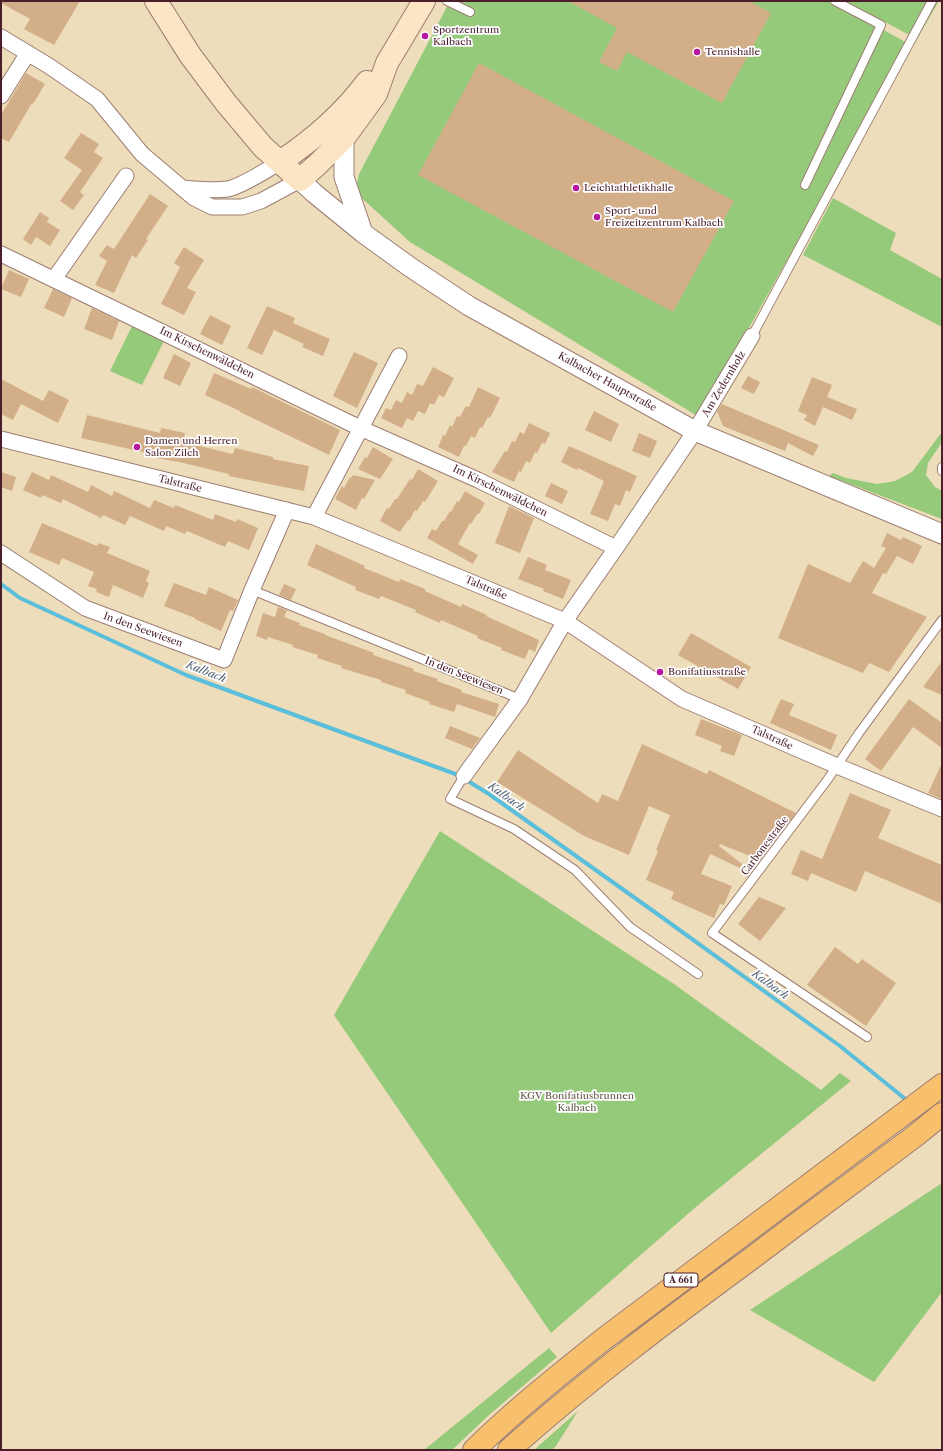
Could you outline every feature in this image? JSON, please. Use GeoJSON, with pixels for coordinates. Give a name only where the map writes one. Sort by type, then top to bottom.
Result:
{"type":"FeatureCollection","features":[{"type":"Feature","properties":{"kind":"highway","name":"A 661"},"geometry":{"type":"LineString","coordinates":[[474,1450],[494,1430],[605,1338],[934,1091]]}},
{"type":"Feature","properties":{"kind":"highway","name":"A 661"},"geometry":{"type":"LineString","coordinates":[[509,1450],[582,1387],[619,1358],[942,1114]]}},
{"type":"Feature","properties":{"kind":"main road","name":"Kalbacher Hauptstraße"},"geometry":{"type":"LineString","coordinates":[[156,1],[190,55],[226,103],[262,147],[300,180]]}},
{"type":"Feature","properties":{"kind":"main road"},"geometry":{"type":"LineString","coordinates":[[280,162],[305,145],[351,103],[368,81],[386,63],[424,1]]}},
{"type":"Feature","properties":{"kind":"main road"},"geometry":{"type":"LineString","coordinates":[[300,180],[344,138],[376,94],[386,63]]}},
{"type":"Feature","properties":{"kind":"street"},"geometry":{"type":"LineString","coordinates":[[1,37],[28,53],[97,99],[142,154],[194,198],[212,207],[242,207],[262,200],[300,180]]}},
{"type":"Feature","properties":{"kind":"street"},"geometry":{"type":"LineString","coordinates":[[1,96],[28,53]]}},
{"type":"Feature","properties":{"kind":"street"},"geometry":{"type":"LineString","coordinates":[[344,138],[344,177],[363,233]]}},
{"type":"Feature","properties":{"kind":"street"},"geometry":{"type":"LineString","coordinates":[[182,188],[203,190],[229,189],[253,178],[280,162]]}},
{"type":"Feature","properties":{"kind":"street"},"geometry":{"type":"LineString","coordinates":[[54,279],[126,176]]}},
{"type":"Feature","properties":{"kind":"street","name":"Kalbacher Hauptstraße"},"geometry":{"type":"LineString","coordinates":[[300,180],[363,233],[410,267],[470,306],[695,432],[942,534]]}},
{"type":"Feature","properties":{"kind":"street","name":"Im Kirschenwäldchen"},"geometry":{"type":"LineString","coordinates":[[1,254],[360,428],[478,480],[616,548]]}},
{"type":"Feature","properties":{"kind":"street","name":"Am Zedernholz"},"geometry":{"type":"LineString","coordinates":[[695,432],[752,336]]}},
{"type":"Feature","properties":{"kind":"street"},"geometry":{"type":"LineString","coordinates":[[314,517],[399,356]]}},
{"type":"Feature","properties":{"kind":"street"},"geometry":{"type":"LineString","coordinates":[[464,776],[520,699],[565,621],[695,432]]}},
{"type":"Feature","properties":{"kind":"street","name":"Talstraße"},"geometry":{"type":"LineString","coordinates":[[1,439],[314,517],[565,621],[682,699],[942,810]]}},
{"type":"Feature","properties":{"kind":"street","name":"In den Seewiesen"},"geometry":{"type":"LineString","coordinates":[[1,553],[84,608],[224,660],[252,590],[287,510]]}},
{"type":"Feature","properties":{"kind":"lane"},"geometry":{"type":"LineString","coordinates":[[447,1],[470,12]]}},
{"type":"Feature","properties":{"kind":"lane"},"geometry":{"type":"LineString","coordinates":[[805,185],[881,25],[835,1]]}},
{"type":"Feature","properties":{"kind":"lane"},"geometry":{"type":"LineString","coordinates":[[752,336],[932,1]]}},
{"type":"Feature","properties":{"kind":"lane","name":"In den Seewiesen"},"geometry":{"type":"LineString","coordinates":[[252,590],[520,699]]}},
{"type":"Feature","properties":{"kind":"lane","name":"Carbonestraße"},"geometry":{"type":"LineString","coordinates":[[867,1037],[712,933],[837,766],[942,620]]}},
{"type":"Feature","properties":{"kind":"lane"},"geometry":{"type":"LineString","coordinates":[[464,776],[450,799],[514,829],[575,870],[630,927],[698,974]]}},
{"type":"Feature","properties":{"kind":"green space","name":"Sport- und Freizeitzentrum Kalbach"},"geometry":{"type":"Polygon","coordinates":[[[450,1],[832,1],[907,43],[699,417],[410,242],[355,192],[359,174],[450,1]]]}},
{"type":"Feature","properties":{"kind":"green space"},"geometry":{"type":"Polygon","coordinates":[[[845,1],[939,1],[917,39],[845,1]]]}},
{"type":"Feature","properties":{"kind":"green space"},"geometry":{"type":"Polygon","coordinates":[[[833,198],[896,233],[890,250],[942,279],[942,327],[803,255],[833,198]]]}},
{"type":"Feature","properties":{"kind":"green space"},"geometry":{"type":"Polygon","coordinates":[[[132,326],[164,341],[142,385],[110,371],[132,326]]]}},
{"type":"Feature","properties":{"kind":"green space"},"geometry":{"type":"Polygon","coordinates":[[[942,432],[942,442],[928,463],[926,475],[935,487],[942,491],[942,519],[829,476],[833,473],[846,478],[877,484],[895,481],[912,472],[942,432]]]}},
{"type":"Feature","properties":{"kind":"green space","name":"KGV Bonifatiusbrunnen Kalbach"},"geometry":{"type":"Polygon","coordinates":[[[440,831],[674,984],[821,1090],[840,1073],[851,1081],[697,1206],[551,1333],[334,1015],[440,831]]]}},
{"type":"Feature","properties":{"kind":"green space"},"geometry":{"type":"Polygon","coordinates":[[[942,1183],[942,1292],[874,1382],[750,1310],[942,1183]]]}},
{"type":"Feature","properties":{"kind":"green space"},"geometry":{"type":"Polygon","coordinates":[[[549,1348],[557,1357],[489,1415],[452,1450],[424,1450],[549,1348]]]}},
{"type":"Feature","properties":{"kind":"green space"},"geometry":{"type":"Polygon","coordinates":[[[578,1411],[552,1450],[534,1450],[578,1411]]]}},
{"type":"Feature","properties":{"kind":"building"},"geometry":{"type":"Polygon","coordinates":[[[1,1],[80,1],[54,45],[24,29],[30,19],[1,3],[1,1]]]}},
{"type":"Feature","properties":{"kind":"building","name":"Tennishalle"},"geometry":{"type":"Polygon","coordinates":[[[568,1],[749,1],[771,13],[722,103],[627,52],[617,71],[599,62],[617,28],[568,1]]]}},
{"type":"Feature","properties":{"kind":"building","name":"Leichtathletikhalle"},"geometry":{"type":"Polygon","coordinates":[[[479,63],[734,201],[673,312],[418,175],[479,63]]]}},
{"type":"Feature","properties":{"kind":"building"},"geometry":{"type":"Polygon","coordinates":[[[26,73],[45,84],[9,142],[1,138],[1,115],[26,73]]]}},
{"type":"Feature","properties":{"kind":"building"},"geometry":{"type":"Polygon","coordinates":[[[81,133],[99,144],[94,152],[103,158],[80,192],[84,195],[73,210],[60,201],[82,170],[64,158],[81,133]]]}},
{"type":"Feature","properties":{"kind":"building"},"geometry":{"type":"Polygon","coordinates":[[[150,194],[168,206],[146,239],[148,240],[136,258],[132,255],[114,293],[95,285],[107,261],[99,256],[107,245],[114,249],[150,194]]]}},
{"type":"Feature","properties":{"kind":"building"},"geometry":{"type":"Polygon","coordinates":[[[40,212],[49,218],[47,222],[60,230],[50,246],[36,237],[31,245],[23,239],[40,212]]]}},
{"type":"Feature","properties":{"kind":"building"},"geometry":{"type":"Polygon","coordinates":[[[184,247],[204,260],[187,288],[196,292],[184,315],[161,304],[180,267],[174,263],[184,247]]]}},
{"type":"Feature","properties":{"kind":"building"},"geometry":{"type":"Polygon","coordinates":[[[9,270],[29,279],[21,297],[1,289],[9,270]]]}},
{"type":"Feature","properties":{"kind":"building"},"geometry":{"type":"Polygon","coordinates":[[[53,289],[72,298],[64,317],[44,308],[53,289]]]}},
{"type":"Feature","properties":{"kind":"building"},"geometry":{"type":"Polygon","coordinates":[[[267,306],[295,318],[293,323],[330,339],[323,356],[302,347],[304,344],[274,330],[262,355],[247,348],[267,306]]]}},
{"type":"Feature","properties":{"kind":"building"},"geometry":{"type":"Polygon","coordinates":[[[92,308],[119,321],[112,340],[84,329],[92,308]]]}},
{"type":"Feature","properties":{"kind":"building"},"geometry":{"type":"Polygon","coordinates":[[[210,315],[231,326],[222,345],[200,334],[210,315]]]}},
{"type":"Feature","properties":{"kind":"building"},"geometry":{"type":"Polygon","coordinates":[[[354,352],[378,363],[357,408],[333,396],[354,352]]]}},
{"type":"Feature","properties":{"kind":"building"},"geometry":{"type":"Polygon","coordinates":[[[174,354],[191,363],[180,386],[163,378],[174,354]]]}},
{"type":"Feature","properties":{"kind":"building"},"geometry":{"type":"Polygon","coordinates":[[[433,367],[454,378],[444,397],[439,395],[434,405],[430,403],[425,414],[418,411],[413,421],[407,418],[402,428],[381,418],[386,408],[391,410],[396,400],[402,403],[407,392],[412,395],[417,384],[423,386],[433,367]]]}},
{"type":"Feature","properties":{"kind":"building"},"geometry":{"type":"Polygon","coordinates":[[[214,373],[251,389],[252,387],[340,430],[329,455],[205,395],[214,373]]]}},
{"type":"Feature","properties":{"kind":"building"},"geometry":{"type":"Polygon","coordinates":[[[748,376],[760,382],[754,394],[741,388],[748,376]]]}},
{"type":"Feature","properties":{"kind":"building"},"geometry":{"type":"Polygon","coordinates":[[[812,377],[832,385],[827,397],[857,409],[852,420],[823,407],[815,426],[804,420],[807,415],[798,411],[812,377]]]}},
{"type":"Feature","properties":{"kind":"building"},"geometry":{"type":"Polygon","coordinates":[[[1,379],[43,401],[49,390],[69,400],[58,423],[21,404],[13,420],[1,414],[1,379]]]}},
{"type":"Feature","properties":{"kind":"building"},"geometry":{"type":"Polygon","coordinates":[[[478,387],[500,398],[490,418],[488,417],[482,428],[480,427],[475,438],[471,436],[459,457],[438,447],[443,435],[445,436],[450,425],[452,427],[457,416],[460,417],[466,406],[469,407],[478,387]]]}},
{"type":"Feature","properties":{"kind":"building"},"geometry":{"type":"Polygon","coordinates":[[[722,404],[819,445],[813,456],[788,443],[785,451],[723,426],[717,411],[722,404]]]}},
{"type":"Feature","properties":{"kind":"building"},"geometry":{"type":"Polygon","coordinates":[[[594,411],[619,424],[611,442],[585,430],[594,411]]]}},
{"type":"Feature","properties":{"kind":"building"},"geometry":{"type":"Polygon","coordinates":[[[87,415],[160,433],[161,428],[185,433],[183,442],[233,454],[235,448],[273,457],[273,459],[309,466],[304,491],[229,476],[229,474],[156,458],[156,455],[81,438],[87,415]]]}},
{"type":"Feature","properties":{"kind":"building"},"geometry":{"type":"Polygon","coordinates":[[[529,423],[550,433],[545,444],[542,443],[537,453],[535,452],[530,463],[526,461],[514,482],[492,472],[505,451],[507,452],[512,441],[515,442],[520,432],[524,434],[529,423]]]}},
{"type":"Feature","properties":{"kind":"building"},"geometry":{"type":"Polygon","coordinates":[[[639,433],[657,441],[650,458],[632,451],[639,433]]]}},
{"type":"Feature","properties":{"kind":"building"},"geometry":{"type":"Polygon","coordinates":[[[569,446],[637,476],[630,492],[626,490],[620,506],[615,504],[608,521],[590,514],[604,481],[578,468],[577,470],[561,462],[569,446]]]}},
{"type":"Feature","properties":{"kind":"building"},"geometry":{"type":"Polygon","coordinates":[[[373,447],[393,459],[380,479],[358,469],[365,457],[367,458],[373,447]]]}},
{"type":"Feature","properties":{"kind":"building"},"geometry":{"type":"Polygon","coordinates":[[[418,469],[438,481],[425,502],[423,501],[417,511],[415,510],[409,521],[408,520],[400,532],[380,521],[387,508],[389,509],[395,499],[397,499],[410,479],[412,480],[418,469]]]}},
{"type":"Feature","properties":{"kind":"building"},"geometry":{"type":"Polygon","coordinates":[[[1,472],[16,477],[12,491],[1,487],[1,472]]]}},
{"type":"Feature","properties":{"kind":"building"},"geometry":{"type":"Polygon","coordinates":[[[32,472],[49,480],[51,475],[88,492],[91,485],[112,496],[114,491],[150,508],[154,500],[174,508],[175,505],[213,520],[215,514],[236,522],[237,519],[258,528],[249,550],[228,541],[225,547],[187,531],[185,534],[166,526],[164,531],[130,516],[125,525],[103,515],[101,518],[63,499],[61,503],[42,495],[41,498],[23,490],[32,472]]]}},
{"type":"Feature","properties":{"kind":"building"},"geometry":{"type":"Polygon","coordinates":[[[353,475],[375,480],[364,499],[362,498],[356,510],[335,499],[342,486],[344,488],[350,477],[351,478],[353,475]]]}},
{"type":"Feature","properties":{"kind":"building"},"geometry":{"type":"Polygon","coordinates":[[[551,483],[568,491],[562,504],[545,496],[551,483]]]}},
{"type":"Feature","properties":{"kind":"building"},"geometry":{"type":"Polygon","coordinates":[[[465,491],[485,503],[479,514],[478,513],[471,524],[470,523],[458,544],[478,555],[473,564],[427,538],[432,529],[436,531],[442,521],[444,521],[450,511],[451,512],[457,501],[459,502],[465,491]]]}},
{"type":"Feature","properties":{"kind":"building"},"geometry":{"type":"Polygon","coordinates":[[[509,506],[534,518],[520,553],[495,543],[509,506]]]}},
{"type":"Feature","properties":{"kind":"building"},"geometry":{"type":"Polygon","coordinates":[[[42,523],[97,546],[98,543],[110,547],[107,553],[150,571],[146,581],[149,583],[143,598],[113,585],[109,597],[96,592],[97,589],[88,586],[94,572],[62,558],[59,565],[29,552],[42,523]]]}},
{"type":"Feature","properties":{"kind":"building"},"geometry":{"type":"Polygon","coordinates":[[[887,533],[901,540],[903,537],[922,546],[913,564],[897,556],[886,574],[883,573],[872,593],[927,617],[889,672],[869,663],[863,673],[778,638],[808,564],[850,583],[863,561],[874,568],[886,548],[881,546],[887,533]]]}},
{"type":"Feature","properties":{"kind":"building"},"geometry":{"type":"Polygon","coordinates":[[[316,544],[365,566],[364,568],[399,582],[400,579],[425,589],[425,591],[461,607],[462,604],[539,640],[535,652],[529,649],[525,659],[501,650],[502,648],[477,638],[478,636],[441,620],[440,623],[415,612],[416,610],[381,596],[379,599],[355,590],[356,587],[307,565],[316,544]]]}},
{"type":"Feature","properties":{"kind":"building"},"geometry":{"type":"Polygon","coordinates":[[[528,557],[547,565],[545,570],[571,580],[563,599],[543,591],[544,589],[518,579],[528,557]]]}},
{"type":"Feature","properties":{"kind":"building"},"geometry":{"type":"Polygon","coordinates":[[[174,583],[206,595],[209,587],[238,600],[233,611],[230,610],[221,631],[195,618],[164,606],[174,583]]]}},
{"type":"Feature","properties":{"kind":"building"},"geometry":{"type":"Polygon","coordinates":[[[284,584],[296,589],[291,600],[279,595],[284,584]]]}},
{"type":"Feature","properties":{"kind":"building"},"geometry":{"type":"Polygon","coordinates":[[[278,607],[287,610],[284,617],[300,623],[299,625],[374,653],[373,655],[414,669],[413,671],[438,679],[437,681],[462,690],[461,692],[499,704],[495,717],[457,704],[454,712],[429,704],[430,702],[405,693],[406,690],[381,682],[381,680],[341,668],[342,666],[317,658],[318,655],[292,647],[293,645],[268,637],[267,640],[256,636],[263,613],[275,617],[278,607]]]}},
{"type":"Feature","properties":{"kind":"building"},"geometry":{"type":"Polygon","coordinates":[[[691,633],[751,667],[738,689],[678,655],[691,633]]]}},
{"type":"Feature","properties":{"kind":"building"},"geometry":{"type":"Polygon","coordinates":[[[942,661],[942,695],[923,687],[942,661]]]}},
{"type":"Feature","properties":{"kind":"building"},"geometry":{"type":"Polygon","coordinates":[[[781,699],[794,704],[789,715],[837,735],[831,750],[770,723],[781,699]]]}},
{"type":"Feature","properties":{"kind":"building"},"geometry":{"type":"Polygon","coordinates":[[[909,699],[942,723],[942,748],[913,727],[881,771],[865,759],[909,699]]]}},
{"type":"Feature","properties":{"kind":"building"},"geometry":{"type":"Polygon","coordinates":[[[701,719],[742,735],[734,756],[720,751],[722,746],[695,735],[701,719]]]}},
{"type":"Feature","properties":{"kind":"building"},"geometry":{"type":"Polygon","coordinates":[[[450,726],[480,738],[472,749],[445,738],[450,726]]]}},
{"type":"Feature","properties":{"kind":"building"},"geometry":{"type":"Polygon","coordinates":[[[642,744],[707,774],[709,770],[796,813],[760,860],[720,844],[719,846],[742,864],[740,868],[710,854],[701,874],[732,886],[724,905],[720,904],[714,918],[671,899],[674,892],[646,880],[658,851],[656,850],[670,815],[649,806],[629,855],[584,836],[497,782],[518,750],[598,803],[602,794],[618,801],[642,744]]]}},
{"type":"Feature","properties":{"kind":"building"},"geometry":{"type":"Polygon","coordinates":[[[942,763],[942,799],[928,793],[942,763]]]}},
{"type":"Feature","properties":{"kind":"building"},"geometry":{"type":"Polygon","coordinates":[[[850,793],[891,810],[878,838],[942,865],[942,904],[865,871],[856,892],[811,873],[808,881],[791,874],[801,850],[822,859],[850,793]]]}},
{"type":"Feature","properties":{"kind":"building"},"geometry":{"type":"Polygon","coordinates":[[[759,897],[786,908],[760,941],[738,924],[759,897]]]}},
{"type":"Feature","properties":{"kind":"building"},"geometry":{"type":"Polygon","coordinates":[[[835,947],[858,964],[862,959],[896,983],[866,1026],[807,985],[835,947]]]}},
{"type":"Feature","properties":{"kind":"waterway","name":"Kalbach"},"geometry":{"type":"LineString","coordinates":[[1,584],[20,598],[186,675],[458,775],[489,794],[840,1046],[909,1102]]}},
{"type":"Feature","properties":{"kind":"place","name":"Sportzentrum Kalbach"},"geometry":{"type":"Point","coordinates":[425,36]}},
{"type":"Feature","properties":{"kind":"place","name":"Tennishalle"},"geometry":{"type":"Point","coordinates":[697,52]}},
{"type":"Feature","properties":{"kind":"place","name":"Leichtathletikhalle"},"geometry":{"type":"Point","coordinates":[576,188]}},
{"type":"Feature","properties":{"kind":"place","name":"Sport- und Freizeitzentrum Kalbach"},"geometry":{"type":"Point","coordinates":[597,217]}},
{"type":"Feature","properties":{"kind":"place","name":"Damen und Herren Salon Zilch"},"geometry":{"type":"Point","coordinates":[137,447]}},
{"type":"Feature","properties":{"kind":"place","name":"Bonifatiusstraße"},"geometry":{"type":"Point","coordinates":[660,672]}}]}
